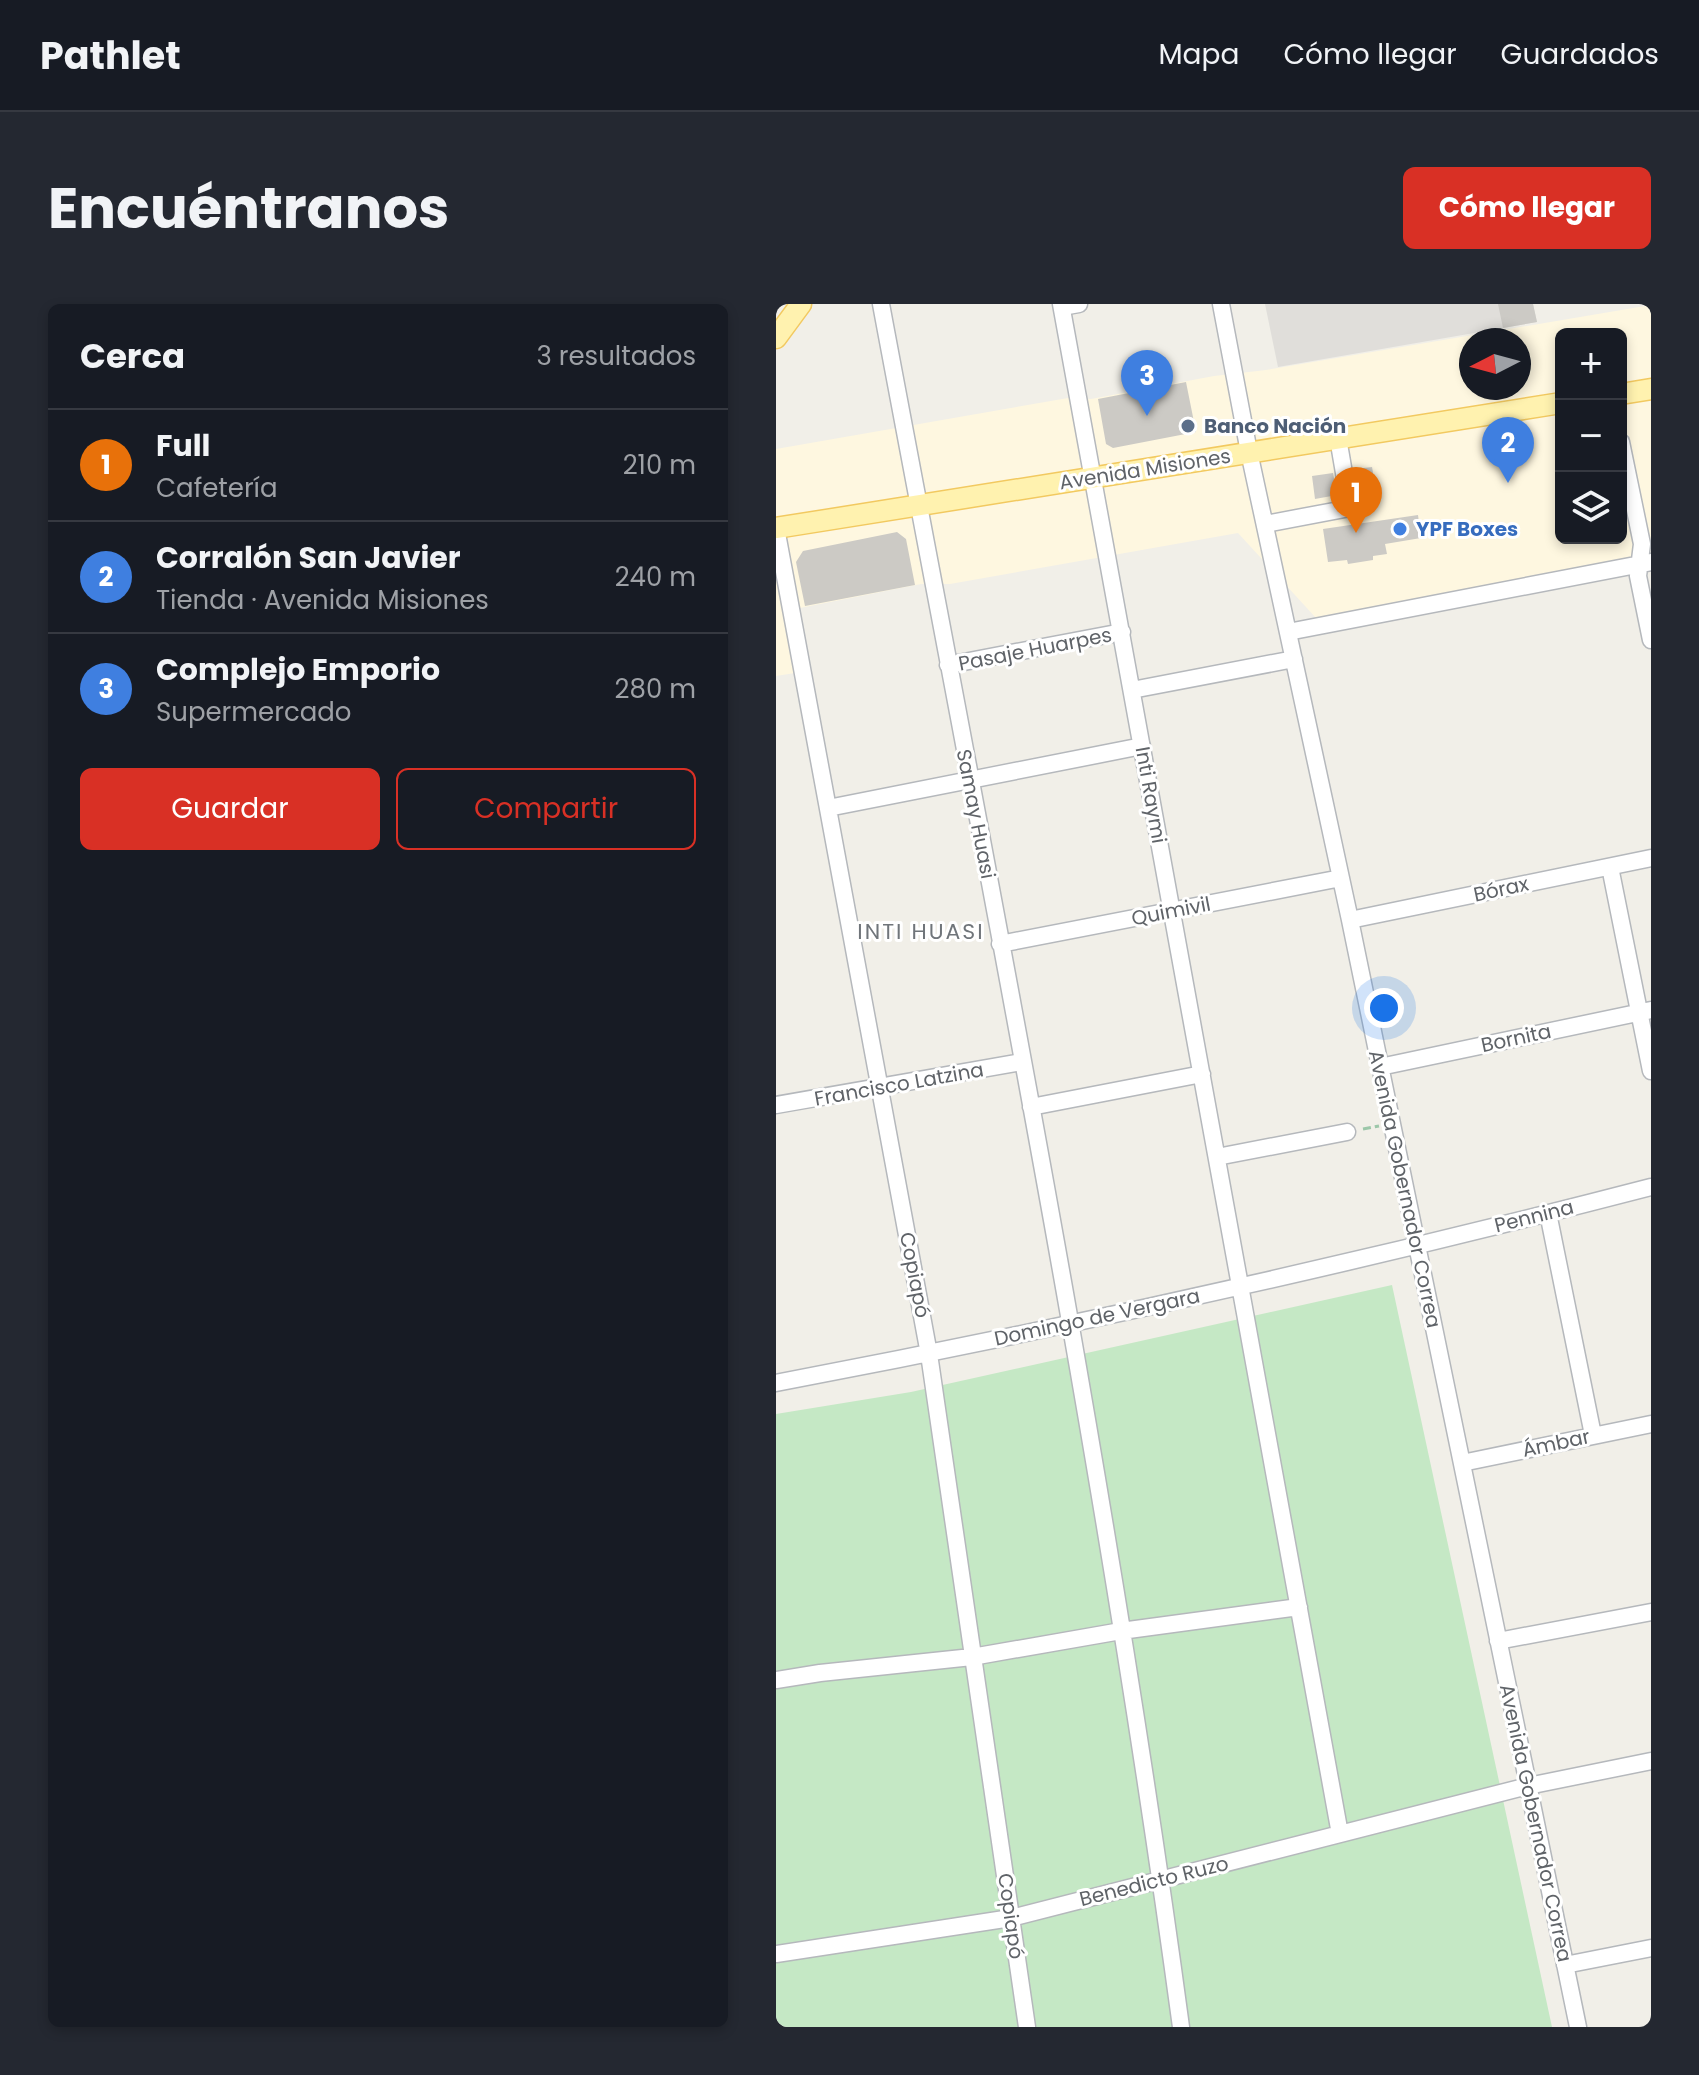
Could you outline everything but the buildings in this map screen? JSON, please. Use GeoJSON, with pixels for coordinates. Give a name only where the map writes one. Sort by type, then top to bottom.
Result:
{"type":"FeatureCollection","features":[{"type":"Feature","properties":{"kind":"main road"},"geometry":{"type":"LineString","coordinates":[[776,338],[801,304]]}},
{"type":"Feature","properties":{"kind":"main road"},"geometry":{"type":"LineString","coordinates":[[1627,393],[1651,389]]}},
{"type":"Feature","properties":{"kind":"main road","name":"Avenida Misiones"},"geometry":{"type":"LineString","coordinates":[[776,528],[1555,404]]}},
{"type":"Feature","properties":{"kind":"street","name":"Samay Huasi"},"geometry":{"type":"LineString","coordinates":[[881,304],[1071,1325],[1161,1879],[1181,2027]]}},
{"type":"Feature","properties":{"kind":"street"},"geometry":{"type":"LineString","coordinates":[[1062,306],[1079,304]]}},
{"type":"Feature","properties":{"kind":"street","name":"Avenida Gobernador Correa"},"geometry":{"type":"LineString","coordinates":[[1221,304],[1249,452],[1350,920],[1578,2027]]}},
{"type":"Feature","properties":{"kind":"street","name":"Inti Raymi"},"geometry":{"type":"LineString","coordinates":[[1062,306],[1340,1834]]}},
{"type":"Feature","properties":{"kind":"street"},"geometry":{"type":"LineString","coordinates":[[1265,524],[1350,508],[1338,438]]}},
{"type":"Feature","properties":{"kind":"street"},"geometry":{"type":"LineString","coordinates":[[1627,471],[1645,564],[1638,576],[1651,640]]}},
{"type":"Feature","properties":{"kind":"street","name":"Copiapó"},"geometry":{"type":"LineString","coordinates":[[776,528],[929,1354],[1027,2027]]}},
{"type":"Feature","properties":{"kind":"street"},"geometry":{"type":"LineString","coordinates":[[1288,632],[1645,564]]}},
{"type":"Feature","properties":{"kind":"street","name":"Pasaje Huarpes"},"geometry":{"type":"LineString","coordinates":[[948,665],[1122,632]]}},
{"type":"Feature","properties":{"kind":"street"},"geometry":{"type":"LineString","coordinates":[[1132,690],[1294,659]]}},
{"type":"Feature","properties":{"kind":"street"},"geometry":{"type":"LineString","coordinates":[[828,808],[1142,746]]}},
{"type":"Feature","properties":{"kind":"street","name":"Bórax"},"geometry":{"type":"LineString","coordinates":[[1350,920],[1651,858]]}},
{"type":"Feature","properties":{"kind":"street"},"geometry":{"type":"LineString","coordinates":[[1610,867],[1645,1011],[1651,1071]]}},
{"type":"Feature","properties":{"kind":"street","name":"Quimivil"},"geometry":{"type":"LineString","coordinates":[[1000,944],[1341,878]]}},
{"type":"Feature","properties":{"kind":"street","name":"Bornita"},"geometry":{"type":"LineString","coordinates":[[1380,1067],[1645,1011]]}},
{"type":"Feature","properties":{"kind":"street","name":"Francisco Latzina"},"geometry":{"type":"LineString","coordinates":[[776,1105],[1022,1062]]}},
{"type":"Feature","properties":{"kind":"street"},"geometry":{"type":"LineString","coordinates":[[1031,1107],[1202,1074]]}},
{"type":"Feature","properties":{"kind":"street"},"geometry":{"type":"LineString","coordinates":[[1217,1157],[1347,1132]]}},
{"type":"Feature","properties":{"kind":"street","name":"Pennina"},"geometry":{"type":"LineString","coordinates":[[1417,1245],[1651,1187]]}},
{"type":"Feature","properties":{"kind":"street"},"geometry":{"type":"LineString","coordinates":[[1548,1213],[1593,1435]]}},
{"type":"Feature","properties":{"kind":"street","name":"Domingo de Vergara"},"geometry":{"type":"LineString","coordinates":[[776,1383],[1071,1325],[1417,1245]]}},
{"type":"Feature","properties":{"kind":"street","name":"Ámbar"},"geometry":{"type":"LineString","coordinates":[[1462,1463],[1651,1424]]}},
{"type":"Feature","properties":{"kind":"street"},"geometry":{"type":"LineString","coordinates":[[776,1680],[972,1657],[1121,1631],[1299,1607]]}},
{"type":"Feature","properties":{"kind":"street"},"geometry":{"type":"LineString","coordinates":[[1498,1641],[1651,1612]]}},
{"type":"Feature","properties":{"kind":"street","name":"Benedicto Ruzo"},"geometry":{"type":"LineString","coordinates":[[776,1954],[1011,1918],[1528,1786],[1651,1761]]}},
{"type":"Feature","properties":{"kind":"street"},"geometry":{"type":"LineString","coordinates":[[1565,1965],[1651,1948]]}},
{"type":"Feature","properties":{"kind":"path"},"geometry":{"type":"LineString","coordinates":[[1347,1132],[1392,1123]]}},
{"type":"Feature","properties":{"kind":"shaded area"},"geometry":{"type":"Polygon","coordinates":[[[1265,304],[1533,304],[1537,322],[1502,328],[1459,328],[1459,336],[1278,367],[1265,304]]]}},
{"type":"Feature","properties":{"kind":"shaded area"},"geometry":{"type":"Polygon","coordinates":[[[1651,305],[1651,553],[1316,618],[1238,533],[950,584],[921,584],[800,608],[795,673],[776,676],[776,449],[1068,398],[1091,399],[1459,337],[1459,400],[1531,400],[1531,328],[1515,328],[1651,305]]]}},
{"type":"Feature","properties":{"kind":"green space"},"geometry":{"type":"Polygon","coordinates":[[[1392,1285],[1552,2027],[776,2027],[776,1414],[911,1392],[1392,1285]]]}},
{"type":"Feature","properties":{"kind":"place","name":"Complejo Emporio"},"geometry":{"type":"Point","coordinates":[1147,416]}},
{"type":"Feature","properties":{"kind":"place","name":"Banco Nación"},"geometry":{"type":"Point","coordinates":[1188,426]}},
{"type":"Feature","properties":{"kind":"place","name":"Corralón San Javier"},"geometry":{"type":"Point","coordinates":[1508,483]}},
{"type":"Feature","properties":{"kind":"place","name":"YPF Boxes"},"geometry":{"type":"Point","coordinates":[1400,529]}},
{"type":"Feature","properties":{"kind":"place","name":"Full"},"geometry":{"type":"Point","coordinates":[1356,533]}},
{"type":"Feature","properties":{"kind":"district","name":"INTI HUASI"},"geometry":{"type":"Point","coordinates":[921,931]}}]}
